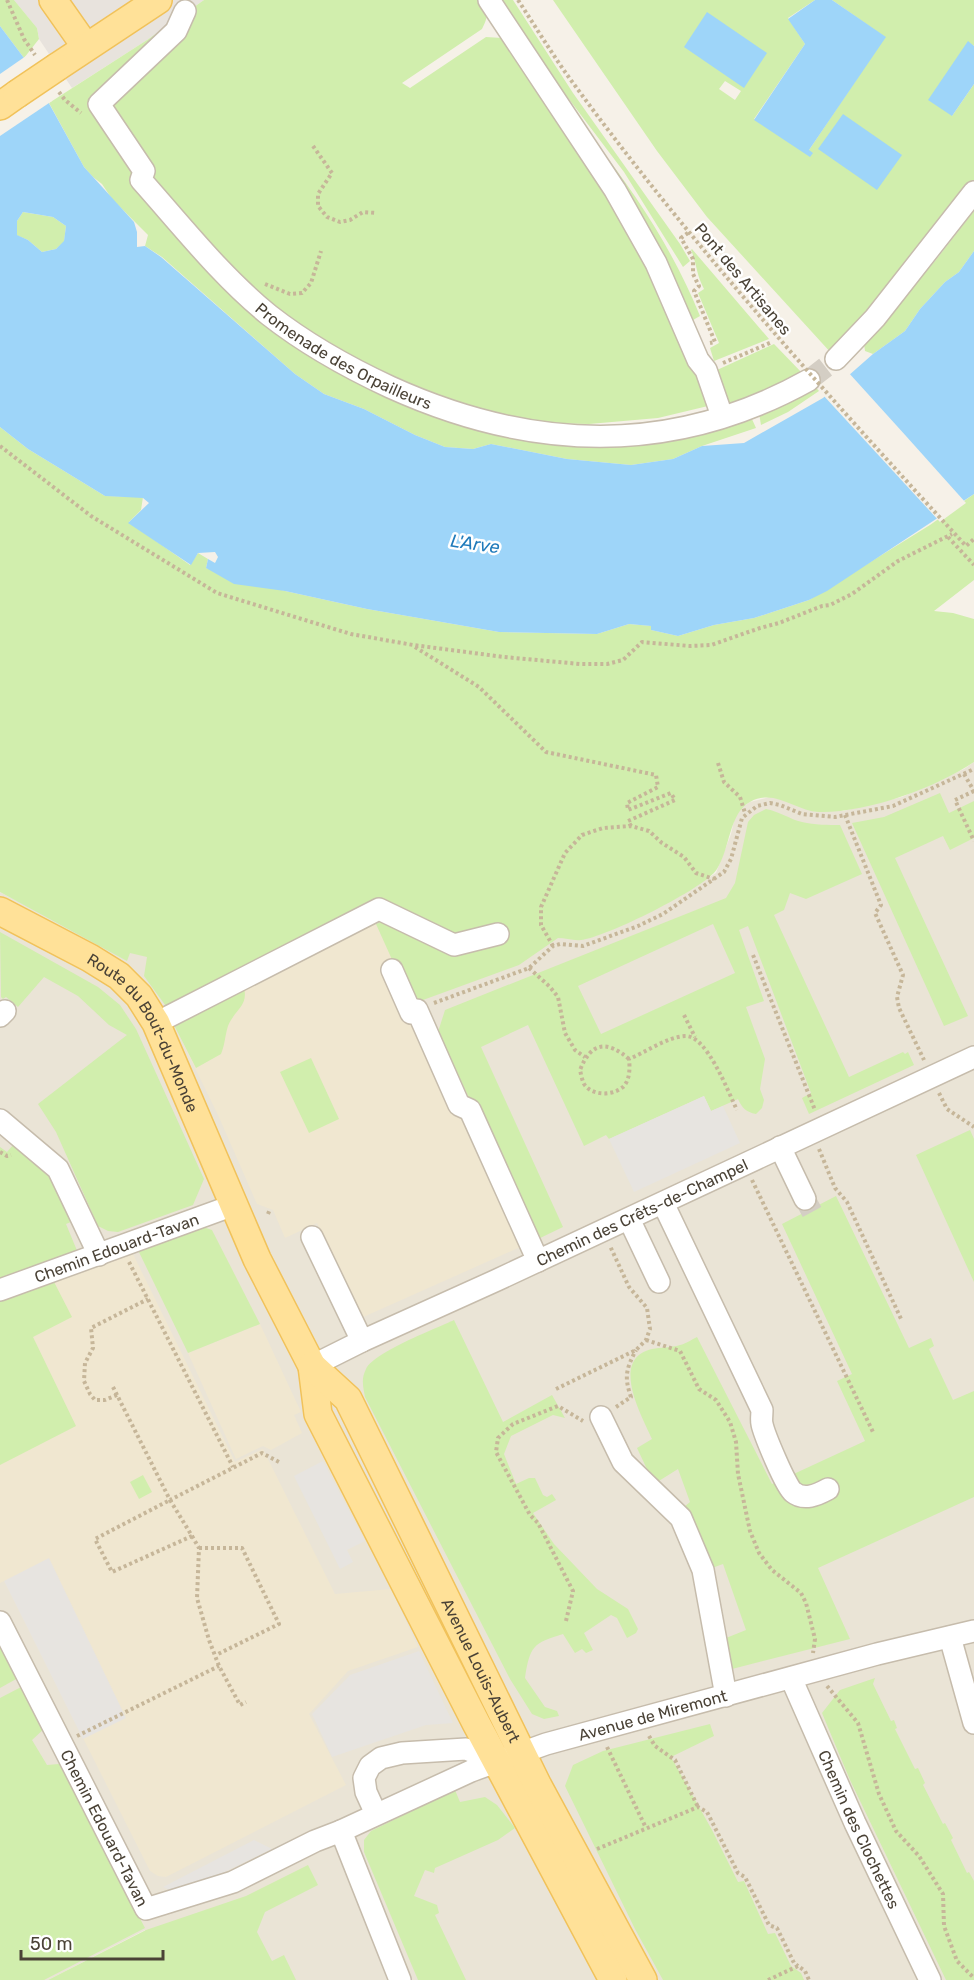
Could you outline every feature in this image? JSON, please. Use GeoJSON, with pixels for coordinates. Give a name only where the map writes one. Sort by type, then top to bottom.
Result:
{"type":"FeatureCollection","features":[{"type":"Feature","properties":{"kind":"main road"},"geometry":{"type":"LineString","coordinates":[[53,0],[86,47]]}},
{"type":"Feature","properties":{"kind":"main road"},"geometry":{"type":"LineString","coordinates":[[0,106],[158,0]]}},
{"type":"Feature","properties":{"kind":"main road","name":"Route du Bout-du-Monde"},"geometry":{"type":"LineString","coordinates":[[0,911],[90,958],[119,976],[139,996],[156,1023],[234,1205]]}},
{"type":"Feature","properties":{"kind":"main road","name":"Avenue Louis-Aubert"},"geometry":{"type":"LineString","coordinates":[[234,1205],[257,1259],[312,1366],[318,1414],[496,1761],[613,1980]]}},
{"type":"Feature","properties":{"kind":"main road","name":"Avenue Louis-Aubert"},"geometry":{"type":"LineString","coordinates":[[312,1366],[348,1399],[538,1786],[643,1980]]}},
{"type":"Feature","properties":{"kind":"street"},"geometry":{"type":"LineString","coordinates":[[489,0],[621,200],[656,262],[698,360],[706,370],[722,416]]}},
{"type":"Feature","properties":{"kind":"street","name":"Promenade des Orpailleurs"},"geometry":{"type":"LineString","coordinates":[[185,10],[176,31],[99,104],[144,171],[141,180],[233,283],[303,339],[367,376],[440,407],[510,428],[579,436],[626,436],[681,428],[765,402],[809,380]]}},
{"type":"Feature","properties":{"kind":"street"},"geometry":{"type":"LineString","coordinates":[[836,359],[875,318],[974,192]]}},
{"type":"Feature","properties":{"kind":"street"},"geometry":{"type":"LineString","coordinates":[[156,1023],[379,909],[454,945],[498,934]]}},
{"type":"Feature","properties":{"kind":"street"},"geometry":{"type":"LineString","coordinates":[[392,970],[411,1013],[417,1010],[459,1105],[470,1110],[538,1261]]}},
{"type":"Feature","properties":{"kind":"street","name":"Chemin des Crêts-de-Champel"},"geometry":{"type":"LineString","coordinates":[[312,1366],[974,1057]]}},
{"type":"Feature","properties":{"kind":"street"},"geometry":{"type":"LineString","coordinates":[[0,1120],[58,1169],[99,1255]]}},
{"type":"Feature","properties":{"kind":"street"},"geometry":{"type":"LineString","coordinates":[[780,1147],[805,1199]]}},
{"type":"Feature","properties":{"kind":"street"},"geometry":{"type":"LineString","coordinates":[[663,1203],[762,1410],[762,1426],[785,1480],[792,1491],[803,1496],[815,1496],[828,1489]]}},
{"type":"Feature","properties":{"kind":"street","name":"Chemin Edouard-Tavan"},"geometry":{"type":"LineString","coordinates":[[0,1290],[77,1273],[99,1255],[234,1205]]}},
{"type":"Feature","properties":{"kind":"street"},"geometry":{"type":"LineString","coordinates":[[629,1219],[659,1282]]}},
{"type":"Feature","properties":{"kind":"street"},"geometry":{"type":"LineString","coordinates":[[312,1237],[362,1341]]}},
{"type":"Feature","properties":{"kind":"street"},"geometry":{"type":"LineString","coordinates":[[600,1417],[623,1462],[681,1518],[703,1570],[726,1696]]}},
{"type":"Feature","properties":{"kind":"street","name":"Chemin Edouard-Tavan"},"geometry":{"type":"LineString","coordinates":[[0,1622],[146,1909],[233,1882],[315,1841],[341,1831]]}},
{"type":"Feature","properties":{"kind":"street","name":"Avenue de Miremont"},"geometry":{"type":"LineString","coordinates":[[341,1831],[496,1761],[546,1744],[877,1654],[974,1631]]}},
{"type":"Feature","properties":{"kind":"street"},"geometry":{"type":"LineString","coordinates":[[950,1637],[974,1723]]}},
{"type":"Feature","properties":{"kind":"street","name":"Chemin des Clochettes"},"geometry":{"type":"LineString","coordinates":[[791,1678],[855,1822],[930,1980]]}},
{"type":"Feature","properties":{"kind":"street"},"geometry":{"type":"LineString","coordinates":[[376,1815],[366,1792],[364,1778],[370,1766],[381,1758],[402,1753],[466,1749],[496,1761]]}},
{"type":"Feature","properties":{"kind":"street"},"geometry":{"type":"LineString","coordinates":[[341,1831],[400,1980]]}},
{"type":"Feature","properties":{"kind":"path"},"geometry":{"type":"LineString","coordinates":[[7,0],[24,39],[50,71],[63,98]]}},
{"type":"Feature","properties":{"kind":"path","name":"Pont des Artisanes"},"geometry":{"type":"LineString","coordinates":[[518,0],[575,86],[688,232],[797,362],[966,546],[974,539]]}},
{"type":"Feature","properties":{"kind":"path"},"geometry":{"type":"LineString","coordinates":[[314,146],[332,173],[318,194],[318,206],[327,217],[340,222],[350,220],[363,212],[376,213]]}},
{"type":"Feature","properties":{"kind":"path"},"geometry":{"type":"LineString","coordinates":[[688,232],[681,238],[693,260],[693,274],[699,286],[694,291],[706,322]]}},
{"type":"Feature","properties":{"kind":"path"},"geometry":{"type":"LineString","coordinates":[[258,281],[290,294],[302,293],[311,283],[321,251]]}},
{"type":"Feature","properties":{"kind":"path"},"geometry":{"type":"LineString","coordinates":[[706,370],[772,342]]}},
{"type":"Feature","properties":{"kind":"path"},"geometry":{"type":"LineString","coordinates":[[0,446],[91,516],[217,593],[351,634],[413,645],[515,658],[607,664],[623,660],[642,642],[690,646],[711,645],[830,605],[852,594],[898,561],[950,536],[974,565]]}},
{"type":"Feature","properties":{"kind":"path"},"geometry":{"type":"LineString","coordinates":[[413,645],[479,687],[546,752],[656,775],[658,787],[627,803],[628,810],[671,793],[675,800],[628,821],[631,826]]}},
{"type":"Feature","properties":{"kind":"path"},"geometry":{"type":"LineString","coordinates":[[718,763],[724,782],[740,796],[745,813]]}},
{"type":"Feature","properties":{"kind":"path"},"geometry":{"type":"LineString","coordinates":[[417,1010],[529,968],[553,946],[560,944],[583,946],[638,926],[663,914],[724,872],[731,859],[739,823],[745,813],[757,806],[770,803],[816,817],[845,815],[893,806],[974,769]]}},
{"type":"Feature","properties":{"kind":"path"},"geometry":{"type":"LineString","coordinates":[[964,774],[974,791],[955,800],[974,841]]}},
{"type":"Feature","properties":{"kind":"path"},"geometry":{"type":"LineString","coordinates":[[845,815],[881,905],[875,913],[903,975],[897,997],[899,1008],[925,1064]]}},
{"type":"Feature","properties":{"kind":"path"},"geometry":{"type":"LineString","coordinates":[[553,946],[541,925],[541,907],[566,853],[582,835],[603,828],[631,826],[649,831],[662,843],[684,857],[696,873],[715,880]]}},
{"type":"Feature","properties":{"kind":"path"},"geometry":{"type":"LineString","coordinates":[[753,955],[817,1114]]}},
{"type":"Feature","properties":{"kind":"path"},"geometry":{"type":"LineString","coordinates":[[529,968],[558,997],[565,1033],[575,1050],[585,1057]]}},
{"type":"Feature","properties":{"kind":"path"},"geometry":{"type":"LineString","coordinates":[[684,1015],[696,1038],[707,1050],[737,1110]]}},
{"type":"Feature","properties":{"kind":"path"},"geometry":{"type":"LineString","coordinates":[[629,1059],[671,1040],[686,1036],[696,1038]]}},
{"type":"Feature","properties":{"kind":"path"},"geometry":{"type":"LineString","coordinates":[[606,1045],[619,1050],[629,1059],[630,1072],[624,1086],[611,1094],[597,1093],[584,1084],[580,1070],[585,1057],[595,1048],[606,1045]]}},
{"type":"Feature","properties":{"kind":"path"},"geometry":{"type":"LineString","coordinates":[[939,1092],[947,1108],[974,1127]]}},
{"type":"Feature","properties":{"kind":"path"},"geometry":{"type":"LineString","coordinates":[[819,1148],[835,1188],[847,1202],[902,1320]]}},
{"type":"Feature","properties":{"kind":"path"},"geometry":{"type":"LineString","coordinates":[[751,1179],[873,1432]]}},
{"type":"Feature","properties":{"kind":"path"},"geometry":{"type":"LineString","coordinates":[[566,1621],[573,1591],[538,1523],[530,1515],[496,1452],[498,1438],[513,1424],[558,1406],[588,1424],[631,1397],[626,1383],[627,1366],[636,1350],[646,1340],[650,1329],[647,1308],[629,1287],[610,1245]]}},
{"type":"Feature","properties":{"kind":"path"},"geometry":{"type":"LineString","coordinates":[[122,1247],[233,1467]]}},
{"type":"Feature","properties":{"kind":"path"},"geometry":{"type":"LineString","coordinates":[[117,1395],[105,1400],[96,1400],[90,1394],[84,1381],[85,1363],[93,1348],[91,1328],[148,1299]]}},
{"type":"Feature","properties":{"kind":"path"},"geometry":{"type":"LineString","coordinates":[[646,1340],[680,1351],[699,1389],[716,1400],[730,1422],[736,1442],[738,1474],[750,1531],[759,1553],[772,1570],[801,1593],[806,1603],[815,1639],[813,1654]]}},
{"type":"Feature","properties":{"kind":"path"},"geometry":{"type":"LineString","coordinates":[[556,1389],[636,1350]]}},
{"type":"Feature","properties":{"kind":"path"},"geometry":{"type":"LineString","coordinates":[[113,1388],[170,1500],[198,1548],[197,1598],[209,1640],[219,1666],[240,1705],[246,1702]]}},
{"type":"Feature","properties":{"kind":"path"},"geometry":{"type":"LineString","coordinates":[[192,1536],[112,1572],[95,1539],[262,1453],[279,1462]]}},
{"type":"Feature","properties":{"kind":"path"},"geometry":{"type":"LineString","coordinates":[[198,1548],[242,1548],[279,1624],[216,1655]]}},
{"type":"Feature","properties":{"kind":"path"},"geometry":{"type":"LineString","coordinates":[[63,1744],[219,1666]]}},
{"type":"Feature","properties":{"kind":"path"},"geometry":{"type":"LineString","coordinates":[[827,1686],[858,1723],[879,1794],[896,1831],[919,1856],[943,1894],[944,1926],[957,1961],[974,1978]]}},
{"type":"Feature","properties":{"kind":"path"},"geometry":{"type":"LineString","coordinates":[[648,1735],[655,1746],[675,1760],[698,1807],[707,1812],[738,1872],[745,1877],[769,1925],[777,1928],[794,1963],[805,1971],[809,1980]]}},
{"type":"Feature","properties":{"kind":"path"},"geometry":{"type":"LineString","coordinates":[[607,1747],[646,1828]]}},
{"type":"Feature","properties":{"kind":"path"},"geometry":{"type":"LineString","coordinates":[[596,1849],[698,1807]]}},
{"type":"Feature","properties":{"kind":"path"},"geometry":{"type":"LineString","coordinates":[[768,1980],[798,1966]]}},
{"type":"Feature","properties":{"kind":"shaded area"},"geometry":{"type":"Polygon","coordinates":[[[14,0],[204,0],[72,88],[39,39],[37,28],[14,0]]]}},
{"type":"Feature","properties":{"kind":"shaded area"},"geometry":{"type":"Polygon","coordinates":[[[974,762],[974,1980],[142,1980],[145,1930],[48,1980],[0,1980],[0,892],[17,901],[675,899],[716,873],[731,834],[735,816],[739,809],[750,802],[770,797],[843,811],[902,797],[964,769],[974,762]]]}},
{"type":"Feature","properties":{"kind":"shaded area"},"geometry":{"type":"Polygon","coordinates":[[[376,924],[413,1003],[422,999],[536,1240],[361,1318],[317,1223],[285,1238],[273,1210],[257,1204],[218,1115],[175,1027],[176,1023],[376,924]]]}},
{"type":"Feature","properties":{"kind":"shaded area"},"geometry":{"type":"Polygon","coordinates":[[[704,1096],[711,1111],[723,1106],[740,1143],[634,1192],[609,1139],[704,1096]]]}},
{"type":"Feature","properties":{"kind":"shaded area"},"geometry":{"type":"Polygon","coordinates":[[[132,1252],[235,1462],[263,1449],[335,1594],[391,1589],[418,1647],[348,1671],[309,1714],[346,1785],[166,1877],[158,1876],[150,1871],[4,1581],[0,1583],[0,1296],[132,1252]]]}},
{"type":"Feature","properties":{"kind":"shaded area"},"geometry":{"type":"Polygon","coordinates":[[[260,1324],[301,1412],[294,1415],[302,1433],[271,1450],[263,1446],[236,1459],[188,1353],[260,1324]]]}},
{"type":"Feature","properties":{"kind":"shaded area"},"geometry":{"type":"Polygon","coordinates":[[[323,1461],[365,1541],[347,1550],[353,1562],[340,1569],[294,1476],[323,1461]]]}},
{"type":"Feature","properties":{"kind":"shaded area"},"geometry":{"type":"Polygon","coordinates":[[[49,1558],[126,1718],[83,1739],[4,1581],[49,1558]]]}},
{"type":"Feature","properties":{"kind":"shaded area"},"geometry":{"type":"Polygon","coordinates":[[[419,1651],[453,1723],[426,1725],[332,1757],[312,1714],[350,1675],[419,1651]]]}},
{"type":"Feature","properties":{"kind":"shaded area"},"geometry":{"type":"Polygon","coordinates":[[[254,1840],[272,1849],[179,1894],[163,1887],[254,1840]]]}},
{"type":"Feature","properties":{"kind":"green space"},"geometry":{"type":"Polygon","coordinates":[[[0,0],[14,0],[37,28],[39,39],[24,58],[0,26],[0,0]]]}},
{"type":"Feature","properties":{"kind":"green space"},"geometry":{"type":"Polygon","coordinates":[[[204,0],[479,0],[486,14],[482,29],[402,83],[410,88],[486,37],[502,38],[605,185],[682,337],[708,406],[658,418],[589,424],[542,423],[509,435],[751,417],[756,428],[702,446],[673,459],[631,465],[567,459],[491,444],[473,449],[445,447],[415,435],[364,409],[324,394],[295,374],[162,257],[145,246],[148,235],[84,167],[49,103],[204,0]]]}},
{"type":"Feature","properties":{"kind":"green space"},"geometry":{"type":"Polygon","coordinates":[[[500,0],[513,0],[573,93],[680,244],[690,261],[683,267],[624,172],[500,8],[500,0]]]}},
{"type":"Feature","properties":{"kind":"green space"},"geometry":{"type":"Polygon","coordinates":[[[553,0],[815,0],[788,18],[805,44],[754,119],[809,150],[885,37],[832,0],[974,0],[974,46],[968,42],[952,116],[974,84],[974,180],[859,327],[832,354],[707,217],[657,151],[553,0]],[[725,81],[719,89],[735,100],[741,91],[725,81]]]}},
{"type":"Feature","properties":{"kind":"green space"},"geometry":{"type":"Polygon","coordinates":[[[595,142],[640,204],[679,270],[700,316],[693,320],[700,338],[675,290],[679,287],[636,215],[640,212],[595,142]]]}},
{"type":"Feature","properties":{"kind":"green space"},"geometry":{"type":"Polygon","coordinates":[[[974,211],[974,251],[959,272],[945,282],[920,309],[905,331],[873,354],[865,351],[864,344],[935,261],[974,211]]]}},
{"type":"Feature","properties":{"kind":"green space"},"geometry":{"type":"Polygon","coordinates":[[[23,212],[53,217],[66,226],[64,242],[56,249],[42,252],[28,240],[16,235],[17,221],[23,212]]]}},
{"type":"Feature","properties":{"kind":"green space"},"geometry":{"type":"Polygon","coordinates":[[[692,249],[769,339],[714,361],[710,348],[719,343],[698,293],[704,289],[692,249]]]}},
{"type":"Feature","properties":{"kind":"green space"},"geometry":{"type":"Polygon","coordinates":[[[774,344],[804,375],[728,408],[717,370],[774,344]]]}},
{"type":"Feature","properties":{"kind":"green space"},"geometry":{"type":"Polygon","coordinates":[[[814,385],[819,391],[788,412],[761,425],[759,413],[814,385]]]}},
{"type":"Feature","properties":{"kind":"green space"},"geometry":{"type":"Polygon","coordinates":[[[0,427],[28,449],[105,496],[143,497],[141,510],[129,522],[190,565],[198,553],[208,559],[206,568],[285,591],[367,609],[499,632],[597,634],[629,624],[652,626],[651,630],[678,636],[714,625],[754,618],[809,600],[930,525],[974,494],[974,580],[934,611],[974,619],[974,762],[920,790],[858,808],[819,812],[776,799],[759,798],[743,807],[734,823],[717,869],[694,888],[654,911],[610,931],[578,940],[558,938],[519,965],[412,1004],[376,924],[386,919],[382,902],[168,1009],[144,976],[147,957],[130,953],[127,961],[0,892],[0,427]]]}},
{"type":"Feature","properties":{"kind":"green space"},"geometry":{"type":"Polygon","coordinates":[[[940,793],[949,813],[974,801],[974,838],[950,850],[943,836],[895,858],[968,1016],[944,1026],[852,823],[884,817],[940,793]]]}},
{"type":"Feature","properties":{"kind":"green space"},"geometry":{"type":"Polygon","coordinates":[[[766,809],[802,822],[840,825],[862,874],[806,899],[790,893],[784,910],[774,915],[849,1077],[903,1052],[905,1054],[908,1052],[914,1065],[809,1114],[802,1098],[811,1093],[748,926],[739,930],[764,1001],[746,1007],[765,1059],[760,1089],[764,1100],[762,1108],[756,1114],[745,1109],[738,1099],[711,1111],[704,1096],[609,1139],[606,1135],[584,1146],[528,1025],[481,1047],[563,1227],[536,1240],[438,1032],[445,1010],[726,898],[735,883],[748,822],[754,815],[766,809]],[[713,924],[578,986],[601,1034],[735,973],[713,924]]]}},
{"type":"Feature","properties":{"kind":"green space"},"geometry":{"type":"Polygon","coordinates":[[[0,932],[98,987],[120,1005],[136,1029],[204,1179],[193,1205],[118,1232],[108,1231],[98,1226],[56,1132],[38,1104],[127,1035],[109,1025],[78,996],[44,977],[18,1007],[6,997],[3,999],[1,997],[0,932]]]}},
{"type":"Feature","properties":{"kind":"green space"},"geometry":{"type":"Polygon","coordinates":[[[243,983],[245,997],[228,1026],[221,1054],[196,1068],[175,1027],[176,1023],[243,983]]]}},
{"type":"Feature","properties":{"kind":"green space"},"geometry":{"type":"Polygon","coordinates":[[[311,1058],[339,1119],[309,1133],[280,1072],[311,1058]]]}},
{"type":"Feature","properties":{"kind":"green space"},"geometry":{"type":"Polygon","coordinates":[[[970,1130],[974,1139],[974,1282],[916,1155],[970,1130]]]}},
{"type":"Feature","properties":{"kind":"green space"},"geometry":{"type":"Polygon","coordinates":[[[13,1145],[51,1177],[71,1222],[66,1224],[78,1253],[0,1280],[0,1147],[7,1152],[13,1145]]]}},
{"type":"Feature","properties":{"kind":"green space"},"geometry":{"type":"Polygon","coordinates":[[[836,1196],[909,1348],[931,1338],[934,1346],[929,1349],[953,1400],[974,1391],[974,1497],[818,1568],[850,1639],[732,1669],[726,1638],[746,1630],[723,1564],[712,1568],[684,1507],[690,1502],[678,1469],[654,1484],[637,1448],[652,1439],[632,1389],[630,1376],[632,1364],[639,1355],[652,1349],[673,1347],[697,1337],[772,1484],[865,1441],[837,1381],[852,1374],[782,1224],[836,1196]]]}},
{"type":"Feature","properties":{"kind":"green space"},"geometry":{"type":"Polygon","coordinates":[[[203,1227],[212,1230],[260,1324],[188,1353],[137,1248],[203,1227]]]}},
{"type":"Feature","properties":{"kind":"green space"},"geometry":{"type":"Polygon","coordinates":[[[52,1278],[72,1317],[33,1337],[76,1426],[0,1465],[0,1300],[52,1278]]]}},
{"type":"Feature","properties":{"kind":"green space"},"geometry":{"type":"Polygon","coordinates":[[[454,1320],[503,1422],[552,1395],[565,1418],[553,1415],[511,1436],[504,1454],[516,1484],[529,1478],[535,1478],[543,1495],[547,1497],[552,1494],[556,1500],[533,1513],[554,1544],[597,1589],[628,1609],[638,1629],[636,1633],[627,1638],[617,1618],[611,1615],[584,1633],[593,1650],[586,1653],[582,1649],[575,1653],[563,1634],[545,1640],[535,1647],[531,1652],[525,1678],[545,1707],[557,1711],[559,1716],[544,1719],[532,1714],[510,1679],[365,1397],[363,1376],[371,1362],[392,1348],[454,1320]]]}},
{"type":"Feature","properties":{"kind":"green space"},"geometry":{"type":"Polygon","coordinates":[[[143,1475],[152,1492],[139,1499],[130,1482],[143,1475]]]}},
{"type":"Feature","properties":{"kind":"green space"},"geometry":{"type":"Polygon","coordinates":[[[0,1641],[18,1678],[0,1688],[0,1641]]]}},
{"type":"Feature","properties":{"kind":"green space"},"geometry":{"type":"Polygon","coordinates":[[[875,1678],[873,1684],[891,1721],[894,1720],[897,1728],[895,1729],[915,1769],[918,1768],[925,1783],[923,1785],[943,1824],[945,1823],[953,1838],[951,1840],[967,1873],[969,1872],[974,1881],[974,1980],[946,1980],[850,1780],[822,1713],[840,1690],[875,1678]]]}},
{"type":"Feature","properties":{"kind":"green space"},"geometry":{"type":"Polygon","coordinates":[[[23,1686],[45,1728],[32,1740],[47,1765],[59,1764],[145,1928],[44,1980],[0,1980],[0,1698],[23,1686]]]}},
{"type":"Feature","properties":{"kind":"green space"},"geometry":{"type":"Polygon","coordinates":[[[710,1724],[714,1736],[671,1757],[738,1882],[744,1881],[768,1934],[775,1933],[791,1966],[801,1973],[804,1980],[663,1980],[635,1929],[565,1786],[573,1765],[603,1751],[710,1724]]]}},
{"type":"Feature","properties":{"kind":"green space"},"geometry":{"type":"Polygon","coordinates":[[[455,1790],[460,1802],[485,1797],[497,1805],[515,1828],[498,1840],[435,1868],[434,1873],[425,1870],[414,1896],[437,1905],[439,1913],[435,1915],[466,1980],[418,1980],[364,1852],[364,1840],[371,1831],[455,1790]]]}},
{"type":"Feature","properties":{"kind":"green space"},"geometry":{"type":"Polygon","coordinates":[[[308,1865],[318,1885],[265,1912],[257,1932],[272,1961],[284,1955],[296,1980],[48,1980],[146,1930],[246,1896],[308,1865]]]}},
{"type":"Feature","properties":{"kind":"water"},"geometry":{"type":"Polygon","coordinates":[[[815,0],[832,0],[886,37],[809,150],[813,153],[810,157],[754,120],[805,44],[788,19],[815,0]]]}},
{"type":"Feature","properties":{"kind":"water"},"geometry":{"type":"Polygon","coordinates":[[[707,12],[767,53],[744,88],[684,47],[707,12]]]}},
{"type":"Feature","properties":{"kind":"water","name":"L'Arve"},"geometry":{"type":"Polygon","coordinates":[[[0,26],[24,58],[84,167],[134,222],[137,247],[145,246],[161,257],[295,374],[324,394],[364,409],[415,435],[445,447],[473,449],[491,444],[567,459],[631,465],[673,459],[702,446],[744,443],[823,398],[873,354],[905,331],[920,309],[945,282],[959,272],[974,251],[974,494],[827,591],[809,600],[754,618],[714,625],[678,636],[651,630],[651,626],[629,624],[597,634],[499,632],[367,609],[285,591],[234,584],[206,568],[208,559],[215,563],[218,557],[215,552],[198,553],[191,565],[128,523],[149,503],[143,498],[105,496],[28,449],[0,427],[0,26]],[[23,212],[17,221],[17,235],[28,240],[42,252],[56,249],[64,241],[66,226],[53,217],[23,212]]]}},
{"type":"Feature","properties":{"kind":"water"},"geometry":{"type":"Polygon","coordinates":[[[968,41],[974,46],[974,84],[952,116],[928,100],[968,41]]]}},
{"type":"Feature","properties":{"kind":"water"},"geometry":{"type":"Polygon","coordinates":[[[843,114],[902,155],[877,190],[818,149],[843,114]]]}},
{"type":"Feature","properties":{"kind":"pier"},"geometry":{"type":"Polygon","coordinates":[[[26,56],[52,101],[0,136],[0,74],[26,56]]]}},
{"type":"Feature","properties":{"kind":"pier"},"geometry":{"type":"Polygon","coordinates":[[[848,372],[966,503],[940,522],[823,395],[848,372]]]}},
{"type":"Feature","properties":{"kind":"tunnel"},"geometry":{"type":"LineString","coordinates":[[809,380],[836,359]]}},
{"type":"Feature","properties":{"kind":"tunnel"},"geometry":{"type":"LineString","coordinates":[[805,1199],[812,1212]]}}]}
